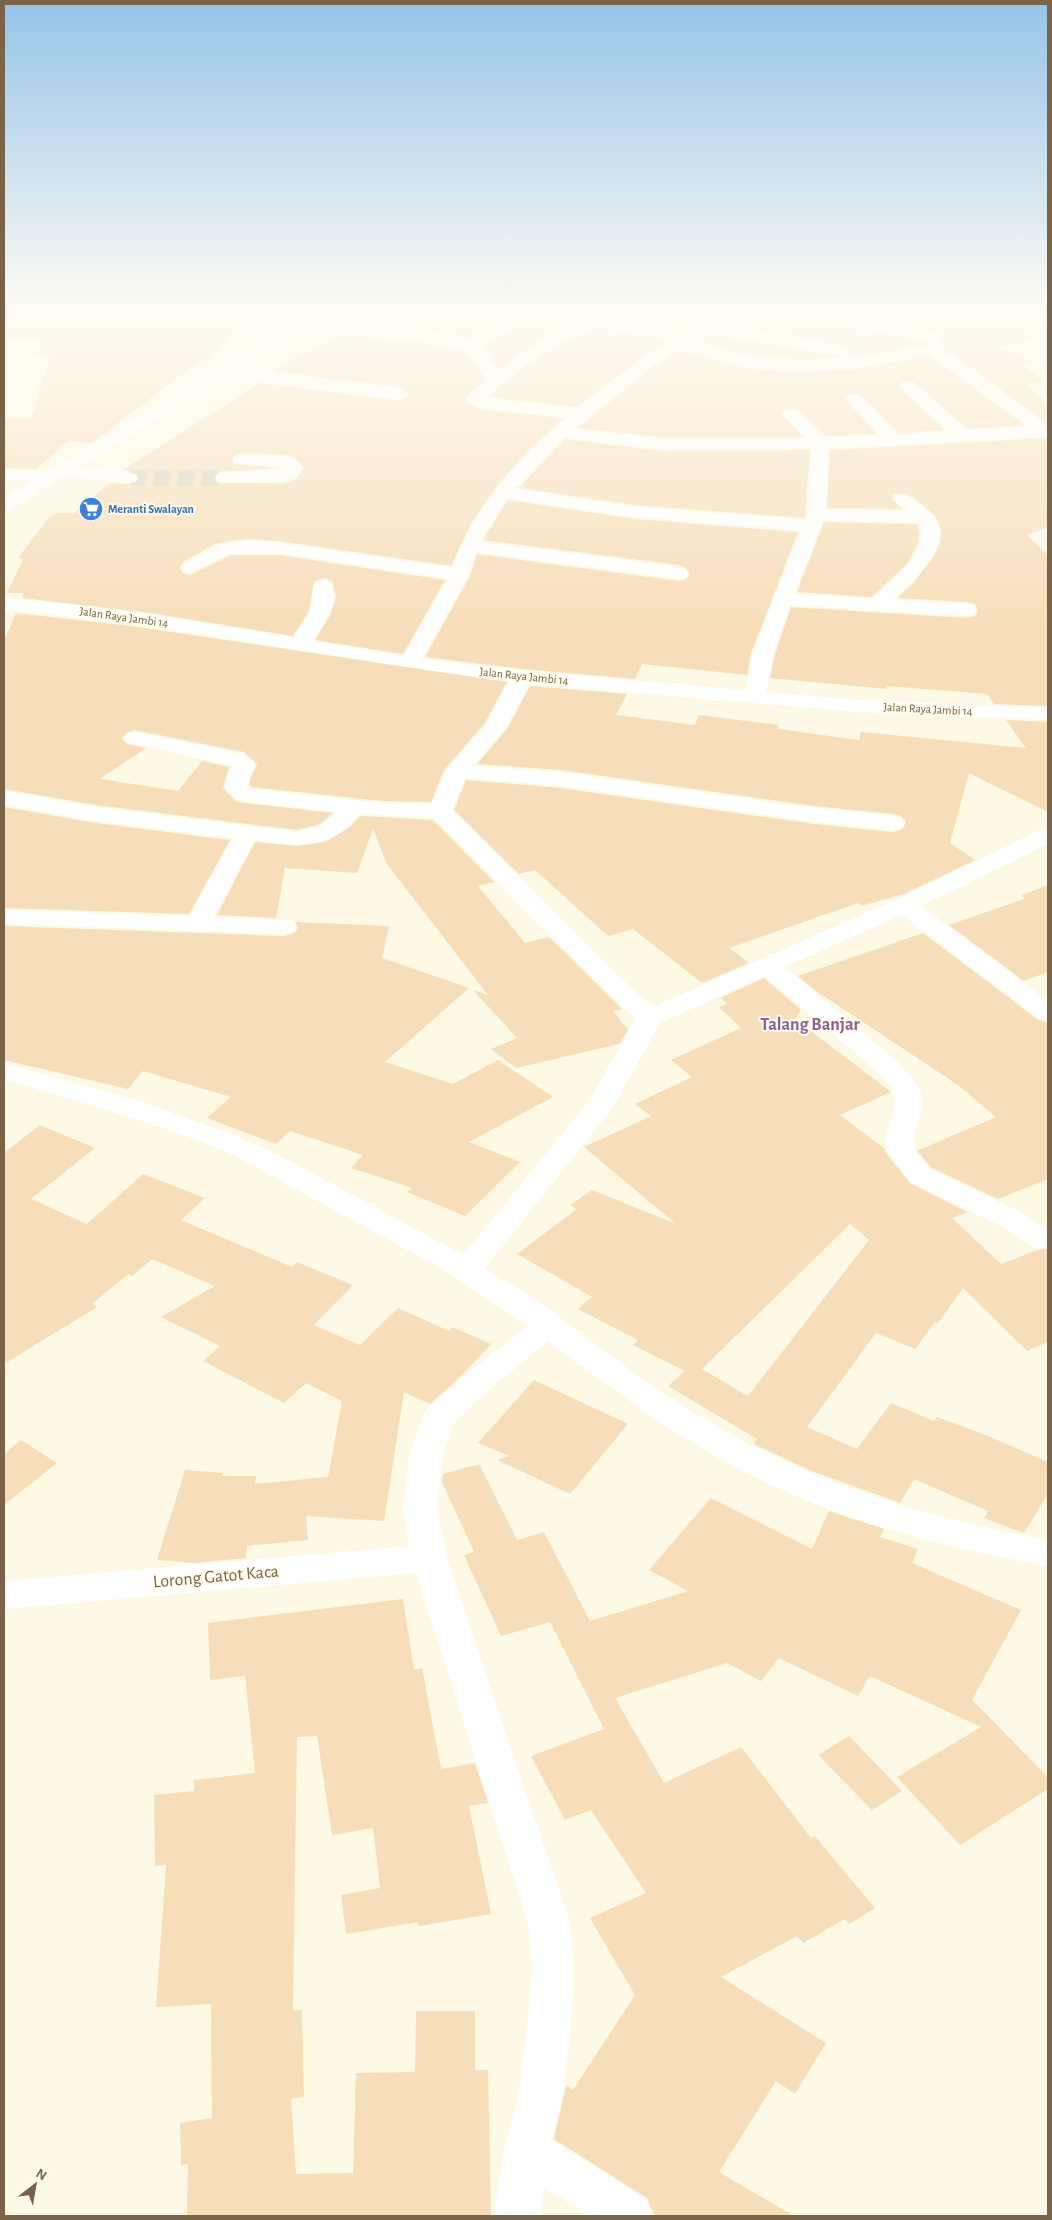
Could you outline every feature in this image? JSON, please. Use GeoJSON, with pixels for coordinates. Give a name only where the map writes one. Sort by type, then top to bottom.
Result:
{"type":"FeatureCollection","features":[{"type":"Feature","properties":{"kind":"street"},"geometry":{"type":"LineString","coordinates":[[4,506],[149,417]]}},
{"type":"Feature","properties":{"kind":"street"},"geometry":{"type":"LineString","coordinates":[[410,663],[459,575],[469,546],[488,513],[503,492],[560,432],[578,417]]}},
{"type":"Feature","properties":{"kind":"street"},"geometry":{"type":"LineString","coordinates":[[755,696],[763,654],[814,521],[820,443],[794,417]]}},
{"type":"Feature","properties":{"kind":"street"},"geometry":{"type":"LineString","coordinates":[[872,417],[893,439]]}},
{"type":"Feature","properties":{"kind":"street"},"geometry":{"type":"LineString","coordinates":[[942,417],[962,435]]}},
{"type":"Feature","properties":{"kind":"street"},"geometry":{"type":"LineString","coordinates":[[1027,417],[1047,431]]}},
{"type":"Feature","properties":{"kind":"street"},"geometry":{"type":"LineString","coordinates":[[560,432],[630,441],[685,445],[820,443],[1047,431]]}},
{"type":"Feature","properties":{"kind":"street"},"geometry":{"type":"LineString","coordinates":[[223,478],[284,476],[290,473],[294,466],[288,462],[242,460]]}},
{"type":"Feature","properties":{"kind":"street"},"geometry":{"type":"LineString","coordinates":[[4,475],[57,474],[130,478]]}},
{"type":"Feature","properties":{"kind":"street"},"geometry":{"type":"LineString","coordinates":[[503,492],[635,512],[814,521],[926,517]]}},
{"type":"Feature","properties":{"kind":"street"},"geometry":{"type":"LineString","coordinates":[[877,604],[925,555],[931,542],[932,529],[926,517],[902,499]]}},
{"type":"Feature","properties":{"kind":"street"},"geometry":{"type":"LineString","coordinates":[[190,568],[217,552],[229,548],[252,546],[459,575]]}},
{"type":"Feature","properties":{"kind":"street"},"geometry":{"type":"LineString","coordinates":[[469,546],[679,573]]}},
{"type":"Feature","properties":{"kind":"street"},"geometry":{"type":"LineString","coordinates":[[298,645],[320,616],[323,606],[323,586]]}},
{"type":"Feature","properties":{"kind":"street"},"geometry":{"type":"LineString","coordinates":[[783,598],[967,610]]}},
{"type":"Feature","properties":{"kind":"street","name":"Jalan Raya Jambi 14"},"geometry":{"type":"LineString","coordinates":[[4,604],[64,609],[155,621],[410,663],[522,677],[858,706],[1048,714]]}},
{"type":"Feature","properties":{"kind":"street"},"geometry":{"type":"LineString","coordinates":[[440,811],[457,771],[496,728],[522,677]]}},
{"type":"Feature","properties":{"kind":"street"},"geometry":{"type":"LineString","coordinates":[[134,738],[236,759],[244,764],[238,776],[236,788],[245,795],[382,810],[440,811],[604,976],[650,1018]]}},
{"type":"Feature","properties":{"kind":"street"},"geometry":{"type":"LineString","coordinates":[[457,771],[561,779],[814,815],[893,824]]}},
{"type":"Feature","properties":{"kind":"street"},"geometry":{"type":"LineString","coordinates":[[4,798],[96,814],[297,839],[320,836],[337,828],[353,807]]}},
{"type":"Feature","properties":{"kind":"street"},"geometry":{"type":"LineString","coordinates":[[199,923],[246,834]]}},
{"type":"Feature","properties":{"kind":"street"},"geometry":{"type":"LineString","coordinates":[[467,1270],[602,1104],[650,1018],[904,905],[1048,835]]}},
{"type":"Feature","properties":{"kind":"street"},"geometry":{"type":"LineString","coordinates":[[904,905],[1048,1013]]}},
{"type":"Feature","properties":{"kind":"street"},"geometry":{"type":"LineString","coordinates":[[4,917],[284,927]]}},
{"type":"Feature","properties":{"kind":"street"},"geometry":{"type":"LineString","coordinates":[[767,966],[888,1067],[906,1089],[909,1105],[900,1136],[901,1152],[921,1176],[1013,1220],[1041,1239]]}},
{"type":"Feature","properties":{"kind":"street"},"geometry":{"type":"LineString","coordinates":[[4,1071],[144,1112],[212,1136],[276,1166],[467,1270],[549,1324],[672,1415],[746,1459],[809,1489],[904,1522],[1019,1549],[1048,1553]]}},
{"type":"Feature","properties":{"kind":"street"},"geometry":{"type":"LineString","coordinates":[[516,2216],[526,2150],[540,2098],[549,2027],[554,1970],[549,1923],[429,1558],[420,1507],[426,1456],[439,1417],[480,1380],[549,1324]]}},
{"type":"Feature","properties":{"kind":"street","name":"Lorong Gatot Kaca"},"geometry":{"type":"LineString","coordinates":[[4,1595],[33,1590],[239,1576],[429,1558]]}},
{"type":"Feature","properties":{"kind":"street"},"geometry":{"type":"LineString","coordinates":[[526,2150],[630,2216]]}},
{"type":"Feature","properties":{"kind":"building"},"geometry":{"type":"Polygon","coordinates":[[[32,417],[127,417],[92,443],[69,441],[36,469],[4,468],[4,418],[31,419],[32,417]]]}},
{"type":"Feature","properties":{"kind":"building"},"geometry":{"type":"Polygon","coordinates":[[[207,417],[564,418],[531,448],[498,484],[471,524],[451,566],[279,541],[247,539],[217,543],[183,562],[180,567],[182,573],[190,575],[231,555],[279,555],[445,580],[403,654],[315,640],[331,614],[336,597],[332,581],[324,578],[314,581],[309,611],[293,636],[150,613],[22,598],[24,593],[7,593],[23,559],[18,558],[48,518],[56,513],[74,513],[109,483],[136,484],[140,479],[138,473],[123,470],[207,417]],[[242,453],[234,456],[232,461],[234,464],[280,468],[217,472],[213,477],[215,483],[284,483],[297,479],[304,467],[289,455],[242,453]]]}},
{"type":"Feature","properties":{"kind":"building"},"geometry":{"type":"Polygon","coordinates":[[[592,417],[783,417],[803,437],[661,437],[578,428],[592,417]]]}},
{"type":"Feature","properties":{"kind":"building"},"geometry":{"type":"Polygon","coordinates":[[[805,417],[861,417],[877,434],[826,436],[805,417]]]}},
{"type":"Feature","properties":{"kind":"building"},"geometry":{"type":"Polygon","coordinates":[[[883,417],[931,417],[945,430],[899,433],[883,417]]]}},
{"type":"Feature","properties":{"kind":"building"},"geometry":{"type":"Polygon","coordinates":[[[954,417],[1013,417],[1025,425],[968,429],[954,417]]]}},
{"type":"Feature","properties":{"kind":"building"},"geometry":{"type":"Polygon","coordinates":[[[1038,417],[1048,417],[1048,424],[1038,417]]]}},
{"type":"Feature","properties":{"kind":"building"},"geometry":{"type":"Polygon","coordinates":[[[1048,438],[1048,527],[1027,535],[1048,555],[1048,706],[994,704],[987,694],[887,686],[887,689],[770,678],[775,654],[791,607],[967,618],[975,616],[978,611],[975,604],[967,602],[898,598],[915,581],[934,556],[940,543],[941,530],[936,517],[915,498],[900,493],[894,494],[891,499],[903,509],[827,508],[830,450],[1048,438]]]}},
{"type":"Feature","properties":{"kind":"building"},"geometry":{"type":"Polygon","coordinates":[[[565,439],[661,451],[810,450],[805,515],[804,518],[635,505],[519,488],[565,439]]]}},
{"type":"Feature","properties":{"kind":"building"},"geometry":{"type":"Polygon","coordinates":[[[508,500],[635,519],[798,532],[751,653],[747,675],[642,664],[635,679],[522,669],[425,657],[470,576],[477,554],[679,581],[686,579],[690,574],[686,568],[679,565],[483,540],[508,500]]]}},
{"type":"Feature","properties":{"kind":"building"},"geometry":{"type":"Polygon","coordinates":[[[824,522],[917,524],[919,533],[918,544],[907,564],[872,597],[797,592],[824,522]]]}},
{"type":"Feature","properties":{"kind":"building"},"geometry":{"type":"Polygon","coordinates":[[[16,613],[131,626],[507,682],[484,724],[444,770],[431,802],[382,801],[252,787],[249,785],[257,764],[244,752],[134,730],[126,733],[122,739],[127,744],[146,748],[100,779],[178,791],[202,761],[229,767],[223,788],[237,802],[333,813],[320,824],[297,830],[96,805],[4,789],[4,641],[16,613]]]}},
{"type":"Feature","properties":{"kind":"building"},"geometry":{"type":"Polygon","coordinates":[[[530,686],[627,694],[616,715],[695,725],[699,715],[779,725],[778,729],[859,740],[861,732],[1026,748],[1006,720],[1048,722],[1048,812],[969,773],[950,843],[975,860],[904,894],[861,906],[858,903],[729,948],[749,963],[702,983],[633,929],[608,936],[535,870],[519,874],[454,810],[466,780],[561,788],[814,824],[893,832],[903,829],[906,822],[901,816],[893,814],[814,806],[561,770],[477,764],[507,729],[530,686]]]}},
{"type":"Feature","properties":{"kind":"building"},"geometry":{"type":"Polygon","coordinates":[[[4,807],[96,823],[230,840],[189,914],[4,908],[4,807]]]}},
{"type":"Feature","properties":{"kind":"building"},"geometry":{"type":"Polygon","coordinates":[[[360,816],[433,820],[494,882],[478,886],[525,943],[549,937],[622,1009],[613,1011],[628,1030],[619,1044],[516,1068],[491,1049],[517,1038],[473,990],[488,995],[387,864],[373,829],[357,873],[285,868],[276,918],[217,915],[255,842],[298,846],[325,842],[349,828],[360,816]]]}},
{"type":"Feature","properties":{"kind":"building"},"geometry":{"type":"Polygon","coordinates":[[[1048,885],[1048,972],[1024,981],[949,925],[1024,899],[1022,895],[1048,885]]]}},
{"type":"Feature","properties":{"kind":"building"},"geometry":{"type":"Polygon","coordinates":[[[295,922],[389,926],[382,958],[469,988],[385,1062],[453,1084],[498,1060],[553,1097],[469,1142],[520,1162],[465,1216],[407,1192],[412,1188],[351,1168],[363,1155],[290,1131],[276,1144],[207,1118],[231,1097],[143,1071],[128,1089],[4,1060],[4,926],[284,936],[295,933],[298,928],[295,922]]]}},
{"type":"Feature","properties":{"kind":"building"},"geometry":{"type":"Polygon","coordinates":[[[923,933],[1038,1020],[1048,1023],[1048,1179],[998,1199],[932,1168],[917,1151],[996,1117],[958,1085],[816,991],[798,976],[923,933]]]}},
{"type":"Feature","properties":{"kind":"building"},"geometry":{"type":"Polygon","coordinates":[[[764,978],[801,1010],[795,1019],[891,1092],[840,1115],[885,1149],[886,1153],[910,1183],[967,1212],[952,1218],[1001,1264],[1037,1250],[1048,1249],[1048,1342],[1027,1351],[963,1288],[938,1323],[935,1322],[915,1349],[876,1333],[807,1427],[857,1449],[891,1403],[934,1421],[937,1417],[983,1434],[1048,1462],[1048,1494],[1024,1533],[984,1518],[988,1511],[914,1479],[900,1503],[809,1470],[754,1444],[757,1439],[668,1386],[685,1371],[633,1345],[638,1340],[578,1309],[592,1297],[517,1254],[577,1209],[570,1205],[592,1190],[676,1224],[584,1147],[651,1116],[635,1104],[692,1077],[671,1060],[741,1028],[719,1007],[728,1004],[720,998],[764,978]],[[850,1224],[702,1369],[748,1396],[869,1240],[850,1224]]]}},
{"type":"Feature","properties":{"kind":"building"},"geometry":{"type":"Polygon","coordinates":[[[40,1125],[95,1148],[31,1199],[87,1224],[143,1174],[205,1198],[181,1220],[292,1267],[297,1262],[353,1285],[314,1325],[360,1345],[398,1308],[449,1331],[452,1327],[491,1344],[461,1376],[430,1404],[404,1392],[384,1521],[306,1516],[308,1540],[247,1546],[246,1558],[194,1563],[157,1560],[185,1470],[223,1473],[222,1476],[256,1476],[255,1484],[328,1477],[342,1401],[306,1383],[284,1403],[203,1361],[220,1346],[161,1317],[215,1286],[152,1259],[132,1276],[128,1274],[92,1304],[97,1307],[4,1364],[4,1153],[40,1125]]]}},
{"type":"Feature","properties":{"kind":"building"},"geometry":{"type":"Polygon","coordinates":[[[534,1380],[628,1424],[570,1494],[497,1460],[509,1456],[478,1443],[534,1380]]]}},
{"type":"Feature","properties":{"kind":"building"},"geometry":{"type":"Polygon","coordinates":[[[21,1440],[57,1463],[4,1505],[4,1454],[21,1440]]]}},
{"type":"Feature","properties":{"kind":"building"},"geometry":{"type":"Polygon","coordinates":[[[479,1464],[517,1540],[544,1532],[590,1621],[688,1591],[649,1570],[711,1498],[812,1549],[829,1511],[884,1529],[880,1537],[918,1549],[912,1563],[1021,1610],[972,1700],[1048,1777],[1048,1789],[960,1845],[897,1777],[981,1727],[870,1676],[858,1696],[779,1658],[761,1681],[727,1663],[615,1698],[664,1783],[741,1747],[811,1838],[815,1836],[875,1908],[849,1924],[845,1919],[803,1943],[797,1936],[721,1977],[826,2043],[795,2094],[776,2081],[719,2172],[794,2216],[658,2216],[654,2214],[647,2198],[554,2139],[567,2086],[573,2090],[635,1995],[590,1918],[646,1893],[591,1810],[565,1820],[531,1756],[604,1729],[550,1622],[501,1636],[464,1555],[474,1552],[442,1482],[443,1474],[479,1464]]]}},
{"type":"Feature","properties":{"kind":"building"},"geometry":{"type":"Polygon","coordinates":[[[403,1599],[414,1670],[422,1668],[441,1769],[475,1763],[488,1803],[469,1806],[491,1914],[419,1926],[418,1922],[346,1934],[341,1895],[380,1888],[373,1828],[332,1835],[317,1736],[297,1737],[293,2011],[302,2010],[304,2097],[291,2099],[296,2174],[353,2173],[356,2073],[415,2072],[416,2011],[475,2011],[475,2070],[488,2070],[491,2216],[187,2216],[188,2164],[181,2165],[180,2123],[212,2118],[211,2004],[156,2007],[166,1865],[155,1866],[154,1795],[194,1791],[194,1780],[255,1773],[245,1676],[210,1680],[208,1623],[403,1599]]]}},
{"type":"Feature","properties":{"kind":"building"},"geometry":{"type":"Polygon","coordinates":[[[849,1736],[902,1791],[872,1810],[818,1755],[849,1736]]]}},
{"type":"Feature","properties":{"kind":"tunnel"},"geometry":{"type":"LineString","coordinates":[[130,478],[223,478]]}},
{"type":"Feature","properties":{"kind":"place","name":"Meranti Swalayan"},"geometry":{"type":"Point","coordinates":[91,509]}},
{"type":"Feature","properties":{"kind":"district","name":"Talang Banjar"},"geometry":{"type":"Point","coordinates":[810,1025]}}]}
